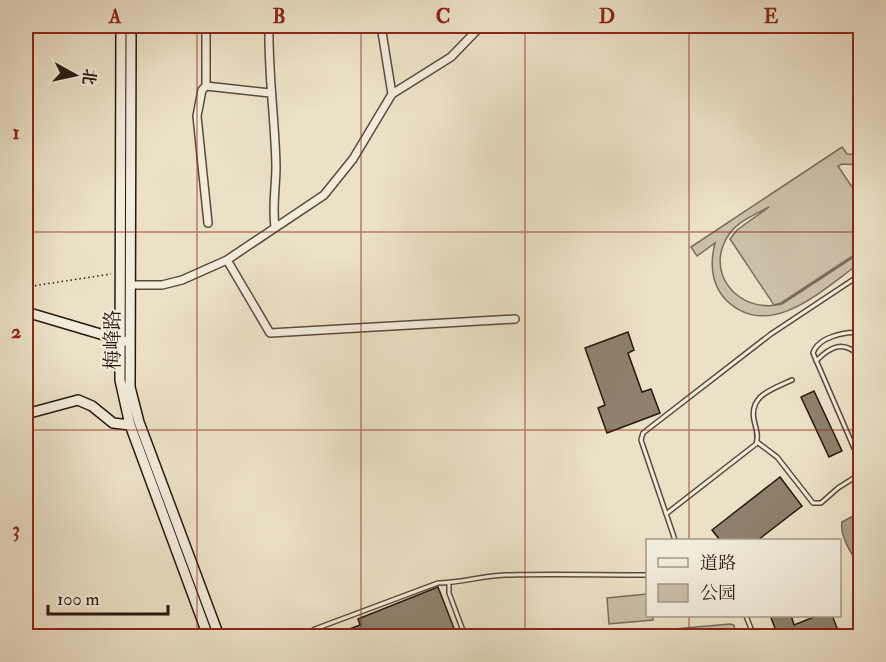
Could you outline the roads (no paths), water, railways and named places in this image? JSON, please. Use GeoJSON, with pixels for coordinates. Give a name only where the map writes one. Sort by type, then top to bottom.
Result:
{"type":"FeatureCollection","features":[{"type":"Feature","properties":{"kind":"main road","name":"梅峰路"},"geometry":{"type":"LineString","coordinates":[[121,26],[124,342],[130,387],[139,422],[217,633],[208,636],[130,425],[120,380],[124,342],[130,285],[131,26]]}},
{"type":"Feature","properties":{"kind":"main road"},"geometry":{"type":"LineString","coordinates":[[26,312],[124,342]]}},
{"type":"Feature","properties":{"kind":"main road"},"geometry":{"type":"LineString","coordinates":[[26,414],[78,400],[92,406],[113,423],[130,425]]}},
{"type":"Feature","properties":{"kind":"street"},"geometry":{"type":"LineString","coordinates":[[206,26],[206,86],[202,90],[197,116],[208,223]]}},
{"type":"Feature","properties":{"kind":"street"},"geometry":{"type":"LineString","coordinates":[[269,26],[270,93],[276,170],[272,205],[275,227]]}},
{"type":"Feature","properties":{"kind":"street"},"geometry":{"type":"LineString","coordinates":[[381,26],[392,94]]}},
{"type":"Feature","properties":{"kind":"street"},"geometry":{"type":"LineString","coordinates":[[130,285],[162,285],[182,280],[227,260],[324,195],[353,159],[392,94],[451,57],[481,26]]}},
{"type":"Feature","properties":{"kind":"street"},"geometry":{"type":"LineString","coordinates":[[206,86],[270,93]]}},
{"type":"Feature","properties":{"kind":"street"},"geometry":{"type":"LineString","coordinates":[[227,260],[270,333],[515,319]]}},
{"type":"Feature","properties":{"kind":"lane"},"geometry":{"type":"LineString","coordinates":[[675,539],[641,440],[643,433],[771,334],[861,275]]}},
{"type":"Feature","properties":{"kind":"lane"},"geometry":{"type":"LineString","coordinates":[[861,333],[840,334],[814,348],[816,361],[861,462]]}},
{"type":"Feature","properties":{"kind":"lane"},"geometry":{"type":"LineString","coordinates":[[816,361],[832,347],[848,347],[861,354]]}},
{"type":"Feature","properties":{"kind":"lane"},"geometry":{"type":"LineString","coordinates":[[792,380],[757,399],[752,411],[757,442],[777,457],[813,503],[821,503],[838,488],[861,474]]}},
{"type":"Feature","properties":{"kind":"lane"},"geometry":{"type":"LineString","coordinates":[[666,514],[757,442]]}},
{"type":"Feature","properties":{"kind":"lane"},"geometry":{"type":"LineString","coordinates":[[312,636],[312,631],[327,624],[438,583],[449,585],[469,578],[505,575],[646,574]]}},
{"type":"Feature","properties":{"kind":"lane"},"geometry":{"type":"LineString","coordinates":[[449,585],[448,593],[465,636]]}},
{"type":"Feature","properties":{"kind":"lane"},"geometry":{"type":"LineString","coordinates":[[747,617],[754,636]]}}]}
